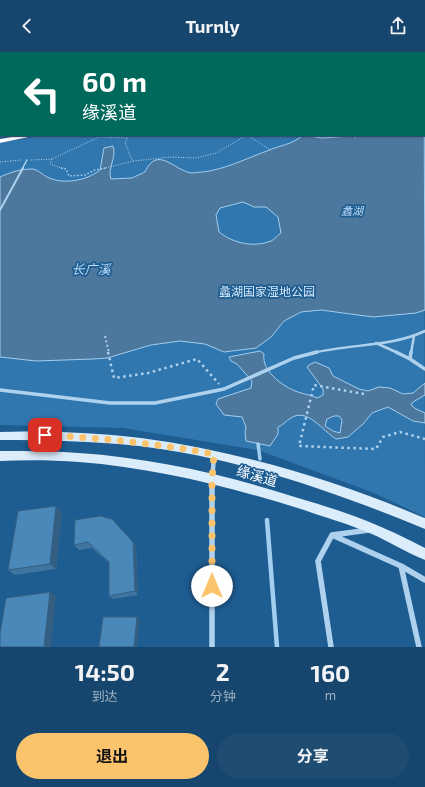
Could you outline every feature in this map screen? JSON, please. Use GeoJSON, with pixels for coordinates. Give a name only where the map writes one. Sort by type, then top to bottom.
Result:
{"type":"FeatureCollection","features":[{"type":"Feature","properties":{"kind":"highway"},"geometry":{"type":"LineString","coordinates":[[0,141],[29,136]]}},
{"type":"Feature","properties":{"kind":"main road","name":"缘溪道"},"geometry":{"type":"LineString","coordinates":[[0,436],[30,435],[102,438],[164,445],[214,454],[293,475],[344,492],[425,524]]}},
{"type":"Feature","properties":{"kind":"main road","name":"缘溪道"},"geometry":{"type":"LineString","coordinates":[[0,456],[63,457],[121,461],[174,470],[237,485],[292,501],[375,529],[425,554]]}},
{"type":"Feature","properties":{"kind":"street"},"geometry":{"type":"LineString","coordinates":[[212,647],[212,479],[214,454]]}},
{"type":"Feature","properties":{"kind":"street"},"geometry":{"type":"LineString","coordinates":[[332,535],[375,529]]}},
{"type":"Feature","properties":{"kind":"street"},"geometry":{"type":"LineString","coordinates":[[332,535],[401,566],[425,580]]}},
{"type":"Feature","properties":{"kind":"street"},"geometry":{"type":"LineString","coordinates":[[331,647],[318,561],[332,535]]}},
{"type":"Feature","properties":{"kind":"street"},"geometry":{"type":"LineString","coordinates":[[401,566],[419,647]]}},
{"type":"Feature","properties":{"kind":"lane"},"geometry":{"type":"LineString","coordinates":[[0,209],[27,160]]}},
{"type":"Feature","properties":{"kind":"lane"},"geometry":{"type":"LineString","coordinates":[[0,390],[110,403],[155,403],[224,389],[294,358],[334,348],[376,343],[414,336],[425,331]]}},
{"type":"Feature","properties":{"kind":"lane"},"geometry":{"type":"LineString","coordinates":[[410,359],[414,336]]}},
{"type":"Feature","properties":{"kind":"lane"},"geometry":{"type":"LineString","coordinates":[[376,343],[410,359],[425,369]]}},
{"type":"Feature","properties":{"kind":"path"},"geometry":{"type":"LineString","coordinates":[[52,159],[50,164],[66,169],[69,176],[85,175],[95,170],[134,161],[170,157],[196,158],[216,153],[244,137],[249,136],[269,148]]}},
{"type":"Feature","properties":{"kind":"path"},"geometry":{"type":"LineString","coordinates":[[353,136],[356,139]]}},
{"type":"Feature","properties":{"kind":"path"},"geometry":{"type":"LineString","coordinates":[[0,162],[52,159],[99,137],[128,138],[125,142],[131,158],[134,161]]}},
{"type":"Feature","properties":{"kind":"path"},"geometry":{"type":"LineString","coordinates":[[105,336],[114,378],[148,373],[197,359],[224,389]]}},
{"type":"Feature","properties":{"kind":"path"},"geometry":{"type":"LineString","coordinates":[[364,394],[314,385],[299,446],[376,449],[383,437],[400,432],[425,439]]}},
{"type":"Feature","properties":{"kind":"green space","name":"蠡湖国家湿地公园"},"geometry":{"type":"Polygon","coordinates":[[[39,136],[424,136],[425,517],[374,493],[258,450],[123,428],[0,425],[0,143],[39,136]]]}},
{"type":"Feature","properties":{"kind":"water","name":"长广溪"},"geometry":{"type":"Polygon","coordinates":[[[302,136],[322,138],[351,136],[424,136],[425,310],[416,313],[373,317],[321,310],[301,312],[284,321],[271,337],[256,348],[224,352],[205,344],[180,341],[151,345],[107,358],[36,361],[0,357],[0,177],[16,171],[33,169],[53,179],[60,181],[74,181],[88,177],[100,170],[104,148],[113,146],[114,154],[110,171],[111,179],[132,178],[145,172],[150,164],[155,160],[166,161],[191,173],[203,172],[228,166],[290,143],[302,136]],[[243,202],[220,208],[216,215],[219,232],[237,242],[250,244],[264,243],[273,240],[281,233],[278,217],[266,207],[254,207],[243,202]]]}},
{"type":"Feature","properties":{"kind":"water"},"geometry":{"type":"Polygon","coordinates":[[[260,351],[264,354],[264,361],[270,373],[282,384],[295,391],[317,398],[323,395],[323,389],[307,367],[315,362],[329,368],[333,376],[359,389],[368,391],[379,387],[390,388],[403,394],[413,393],[425,383],[425,395],[413,402],[411,405],[425,413],[425,423],[413,421],[388,407],[372,413],[363,424],[348,437],[336,439],[315,421],[297,415],[278,427],[278,434],[270,446],[246,441],[246,427],[242,417],[224,415],[216,404],[218,399],[251,388],[252,381],[237,364],[231,361],[229,357],[260,351]],[[334,416],[327,419],[325,426],[340,433],[342,420],[339,416],[334,416]]]}},
{"type":"Feature","properties":{"kind":"building"},"geometry":{"type":"Polygon","coordinates":[[[56,506],[50,564],[8,570],[18,511],[56,506]]]}},
{"type":"Feature","properties":{"kind":"building"},"geometry":{"type":"Polygon","coordinates":[[[100,516],[112,519],[133,542],[135,591],[109,596],[109,562],[88,542],[74,545],[75,520],[100,516]]]}},
{"type":"Feature","properties":{"kind":"building"},"geometry":{"type":"Polygon","coordinates":[[[50,592],[44,647],[0,647],[0,634],[6,598],[50,592]]]}},
{"type":"Feature","properties":{"kind":"building"},"geometry":{"type":"Polygon","coordinates":[[[103,617],[137,617],[134,647],[99,647],[103,617]]]}},
{"type":"Feature","properties":{"kind":"waterway"},"geometry":{"type":"LineString","coordinates":[[258,444],[260,459]]}},
{"type":"Feature","properties":{"kind":"waterway"},"geometry":{"type":"LineString","coordinates":[[267,520],[277,647]]}},
{"type":"Feature","properties":{"kind":"route"},"geometry":{"type":"LineString","coordinates":[[45,435],[102,438],[164,445],[214,454],[212,479],[212,586]]}},
{"type":"Feature","properties":{"kind":"water label","name":"蠡湖"},"geometry":{"type":"Point","coordinates":[352,211]}}]}
